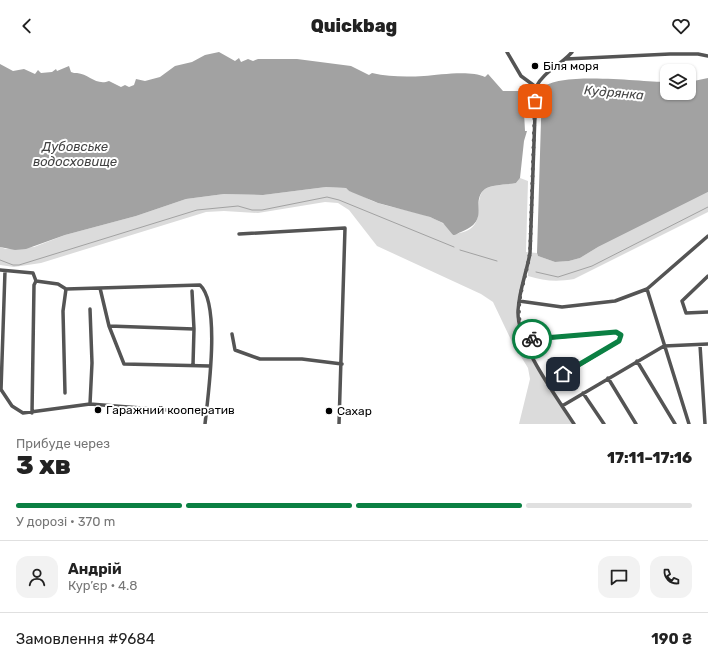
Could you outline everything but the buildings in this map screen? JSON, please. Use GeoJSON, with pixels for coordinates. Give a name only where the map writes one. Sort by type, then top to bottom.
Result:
{"type":"FeatureCollection","features":[{"type":"Feature","properties":{"kind":"street"},"geometry":{"type":"LineString","coordinates":[[506,52],[521,76],[536,88]]}},
{"type":"Feature","properties":{"kind":"street"},"geometry":{"type":"LineString","coordinates":[[572,52],[566,59],[544,76],[536,88],[530,252],[528,270],[519,301],[518,318],[525,340],[548,384],[574,424]]}},
{"type":"Feature","properties":{"kind":"street"},"geometry":{"type":"LineString","coordinates":[[566,59],[670,54],[698,54],[708,56]]}},
{"type":"Feature","properties":{"kind":"street"},"geometry":{"type":"LineString","coordinates":[[239,234],[345,228],[339,424]]}},
{"type":"Feature","properties":{"kind":"street"},"geometry":{"type":"LineString","coordinates":[[519,301],[562,307],[584,306],[615,300],[647,289],[708,236]]}},
{"type":"Feature","properties":{"kind":"street"},"geometry":{"type":"LineString","coordinates":[[0,270],[33,272],[36,281],[34,285],[32,413]]}},
{"type":"Feature","properties":{"kind":"street"},"geometry":{"type":"LineString","coordinates":[[6,271],[0,389],[18,411],[32,413],[90,404],[205,412]]}},
{"type":"Feature","properties":{"kind":"street"},"geometry":{"type":"LineString","coordinates":[[708,276],[682,301],[686,313],[708,312]]}},
{"type":"Feature","properties":{"kind":"street"},"geometry":{"type":"LineString","coordinates":[[36,281],[58,284],[66,289],[200,285],[206,290],[210,306],[212,325],[205,424]]}},
{"type":"Feature","properties":{"kind":"street"},"geometry":{"type":"LineString","coordinates":[[100,288],[109,326],[124,364],[210,366]]}},
{"type":"Feature","properties":{"kind":"street"},"geometry":{"type":"LineString","coordinates":[[65,393],[63,311],[66,289]]}},
{"type":"Feature","properties":{"kind":"street"},"geometry":{"type":"LineString","coordinates":[[647,289],[689,424]]}},
{"type":"Feature","properties":{"kind":"street"},"geometry":{"type":"LineString","coordinates":[[192,291],[194,329],[193,365]]}},
{"type":"Feature","properties":{"kind":"street"},"geometry":{"type":"LineString","coordinates":[[90,309],[92,363],[90,404]]}},
{"type":"Feature","properties":{"kind":"street"},"geometry":{"type":"LineString","coordinates":[[109,326],[194,329]]}},
{"type":"Feature","properties":{"kind":"street"},"geometry":{"type":"LineString","coordinates":[[525,340],[578,334],[616,332],[621,335],[619,341],[548,384]]}},
{"type":"Feature","properties":{"kind":"street"},"geometry":{"type":"LineString","coordinates":[[232,334],[235,350],[260,359],[302,359],[342,364]]}},
{"type":"Feature","properties":{"kind":"street"},"geometry":{"type":"LineString","coordinates":[[700,344],[705,424]]}},
{"type":"Feature","properties":{"kind":"street"},"geometry":{"type":"LineString","coordinates":[[562,406],[664,346],[708,344]]}},
{"type":"Feature","properties":{"kind":"street"},"geometry":{"type":"LineString","coordinates":[[637,361],[675,424]]}},
{"type":"Feature","properties":{"kind":"street"},"geometry":{"type":"LineString","coordinates":[[608,378],[636,424]]}},
{"type":"Feature","properties":{"kind":"street"},"geometry":{"type":"LineString","coordinates":[[583,393],[604,424]]}},
{"type":"Feature","properties":{"kind":"shaded area"},"geometry":{"type":"Polygon","coordinates":[[[520,178],[528,181],[526,252],[537,253],[538,256],[555,262],[569,261],[580,258],[598,247],[708,192],[708,212],[574,279],[556,281],[540,279],[528,276],[528,271],[518,299],[516,309],[517,322],[528,352],[546,384],[572,424],[519,424],[530,379],[528,368],[512,342],[493,302],[481,294],[377,246],[349,210],[338,203],[325,202],[258,213],[224,211],[206,212],[41,263],[14,267],[0,265],[0,247],[6,249],[34,247],[65,235],[136,216],[186,199],[224,194],[263,195],[326,187],[346,188],[349,191],[386,206],[431,217],[449,228],[453,235],[468,230],[474,225],[477,220],[480,198],[485,189],[496,185],[516,183],[520,178]]]}},
{"type":"Feature","properties":{"kind":"water","name":"Дубовське водосховище"},"geometry":{"type":"Polygon","coordinates":[[[219,52],[235,61],[239,58],[241,62],[248,59],[253,61],[258,59],[297,59],[351,66],[369,75],[372,73],[411,77],[463,73],[485,77],[488,74],[503,91],[525,91],[525,94],[530,94],[530,97],[525,99],[525,102],[521,102],[519,106],[524,112],[525,131],[527,131],[524,141],[520,178],[516,183],[496,185],[485,189],[479,200],[479,211],[476,222],[470,227],[454,235],[443,223],[430,217],[378,203],[349,191],[346,188],[326,187],[263,195],[224,194],[186,199],[136,216],[65,235],[26,249],[15,250],[0,247],[0,64],[13,71],[24,69],[35,74],[38,70],[41,73],[52,72],[56,69],[57,71],[69,66],[71,72],[81,74],[96,81],[109,81],[121,87],[125,85],[129,87],[134,85],[136,79],[145,81],[160,77],[175,66],[192,62],[205,55],[219,52]]]}},
{"type":"Feature","properties":{"kind":"water","name":"Кудрянка"},"geometry":{"type":"Polygon","coordinates":[[[708,78],[708,192],[598,247],[580,258],[569,261],[555,262],[538,256],[542,88],[552,83],[583,79],[660,82],[660,100],[696,100],[696,81],[708,78]]]}},
{"type":"Feature","properties":{"kind":"waterway"},"geometry":{"type":"LineString","coordinates":[[0,260],[13,265],[19,265],[197,210],[238,206],[252,210],[262,210],[327,197],[339,200],[454,247]]}},
{"type":"Feature","properties":{"kind":"waterway"},"geometry":{"type":"LineString","coordinates":[[536,272],[558,277],[592,266],[708,207]]}},
{"type":"Feature","properties":{"kind":"waterway"},"geometry":{"type":"LineString","coordinates":[[460,250],[497,261]]}},
{"type":"Feature","properties":{"kind":"way so far"},"geometry":{"type":"LineString","coordinates":[[532,339],[525,340],[520,328],[518,308],[521,290],[528,270],[530,252],[535,101]]}},
{"type":"Feature","properties":{"kind":"place","name":"Біля моря"},"geometry":{"type":"Point","coordinates":[535,66]}},
{"type":"Feature","properties":{"kind":"place","name":"Гаражний кооператив"},"geometry":{"type":"Point","coordinates":[98,410]}},
{"type":"Feature","properties":{"kind":"place","name":"Сахар"},"geometry":{"type":"Point","coordinates":[329,411]}},
{"type":"Feature","properties":{"kind":"route"},"geometry":{"type":"LineString","coordinates":[[532,339],[616,332],[621,335],[619,341],[563,374]]}}]}
